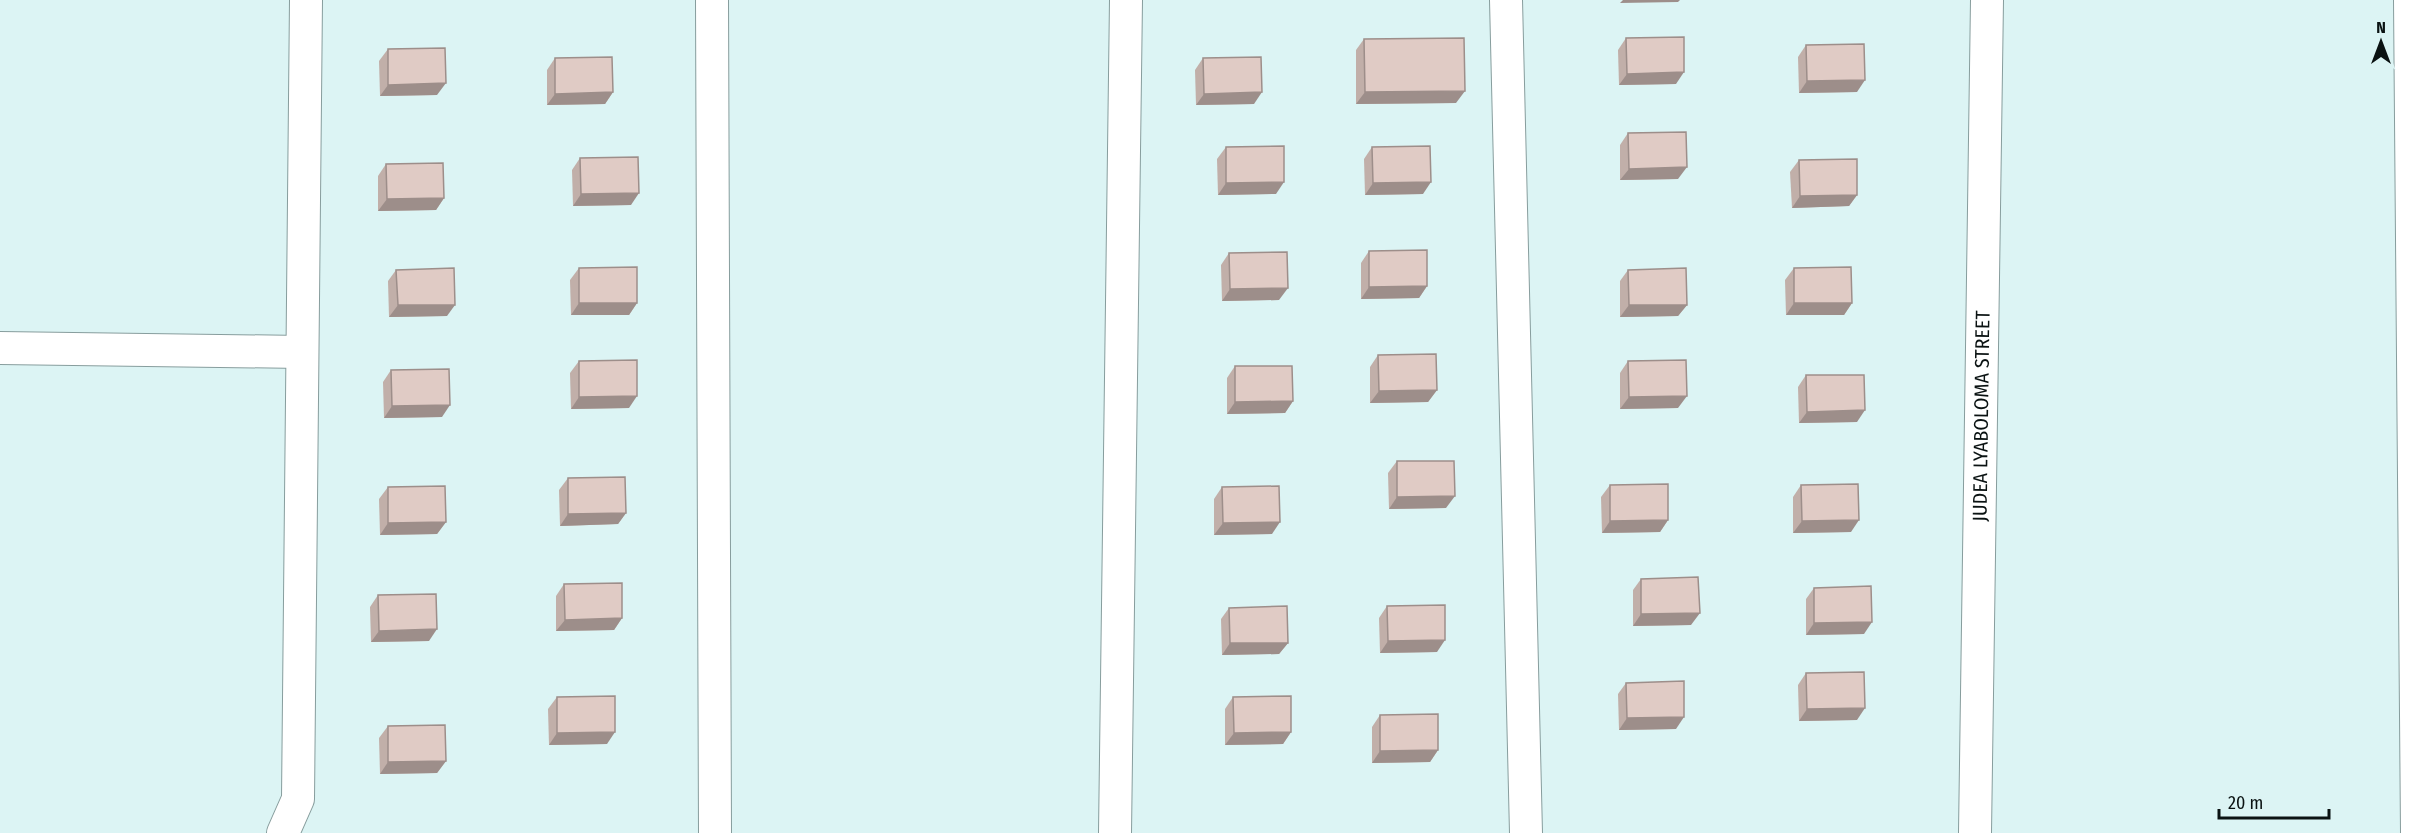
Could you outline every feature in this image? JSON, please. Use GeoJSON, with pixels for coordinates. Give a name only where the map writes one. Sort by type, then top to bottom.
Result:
{"type":"FeatureCollection","features":[{"type":"Feature","properties":{"kind":"street"},"geometry":{"type":"LineString","coordinates":[[283,833],[298,799],[306,0]]}},
{"type":"Feature","properties":{"kind":"street"},"geometry":{"type":"LineString","coordinates":[[712,0],[715,833]]}},
{"type":"Feature","properties":{"kind":"street"},"geometry":{"type":"LineString","coordinates":[[1115,833],[1126,0]]}},
{"type":"Feature","properties":{"kind":"street"},"geometry":{"type":"LineString","coordinates":[[1506,0],[1526,833]]}},
{"type":"Feature","properties":{"kind":"street","name":"JUDEA LYABOLOMA STREET"},"geometry":{"type":"LineString","coordinates":[[1975,833],[1987,0]]}},
{"type":"Feature","properties":{"kind":"street"},"geometry":{"type":"LineString","coordinates":[[2410,0],[2416,833]]}},
{"type":"Feature","properties":{"kind":"street"},"geometry":{"type":"LineString","coordinates":[[0,348],[302,352]]}},
{"type":"Feature","properties":{"kind":"building"},"geometry":{"type":"Polygon","coordinates":[[[1684,37],[1684,72],[1627,74],[1626,38],[1684,37]]]}},
{"type":"Feature","properties":{"kind":"building"},"geometry":{"type":"Polygon","coordinates":[[[1464,38],[1465,91],[1365,92],[1364,39],[1464,38]]]}},
{"type":"Feature","properties":{"kind":"building"},"geometry":{"type":"Polygon","coordinates":[[[1864,44],[1865,80],[1807,81],[1806,45],[1864,44]]]}},
{"type":"Feature","properties":{"kind":"building"},"geometry":{"type":"Polygon","coordinates":[[[445,48],[446,83],[388,85],[388,49],[445,48]]]}},
{"type":"Feature","properties":{"kind":"building"},"geometry":{"type":"Polygon","coordinates":[[[612,57],[613,92],[555,94],[555,58],[612,57]]]}},
{"type":"Feature","properties":{"kind":"building"},"geometry":{"type":"Polygon","coordinates":[[[1261,57],[1262,92],[1204,94],[1203,58],[1261,57]]]}},
{"type":"Feature","properties":{"kind":"building"},"geometry":{"type":"Polygon","coordinates":[[[1686,132],[1687,167],[1629,169],[1628,133],[1686,132]]]}},
{"type":"Feature","properties":{"kind":"building"},"geometry":{"type":"Polygon","coordinates":[[[1284,146],[1284,182],[1226,183],[1226,147],[1284,146]]]}},
{"type":"Feature","properties":{"kind":"building"},"geometry":{"type":"Polygon","coordinates":[[[1430,146],[1431,182],[1373,183],[1372,147],[1430,146]]]}},
{"type":"Feature","properties":{"kind":"building"},"geometry":{"type":"Polygon","coordinates":[[[638,157],[639,193],[581,194],[580,158],[638,157]]]}},
{"type":"Feature","properties":{"kind":"building"},"geometry":{"type":"Polygon","coordinates":[[[1857,159],[1857,195],[1800,196],[1799,160],[1857,159]]]}},
{"type":"Feature","properties":{"kind":"building"},"geometry":{"type":"Polygon","coordinates":[[[443,163],[444,198],[387,199],[386,164],[443,163]]]}},
{"type":"Feature","properties":{"kind":"building"},"geometry":{"type":"Polygon","coordinates":[[[1427,250],[1427,286],[1369,287],[1369,251],[1427,250]]]}},
{"type":"Feature","properties":{"kind":"building"},"geometry":{"type":"Polygon","coordinates":[[[1287,252],[1288,288],[1230,289],[1229,253],[1287,252]]]}},
{"type":"Feature","properties":{"kind":"building"},"geometry":{"type":"Polygon","coordinates":[[[637,267],[637,303],[579,303],[579,268],[637,267]]]}},
{"type":"Feature","properties":{"kind":"building"},"geometry":{"type":"Polygon","coordinates":[[[1851,267],[1852,303],[1794,303],[1794,268],[1851,267]]]}},
{"type":"Feature","properties":{"kind":"building"},"geometry":{"type":"Polygon","coordinates":[[[454,268],[455,305],[398,305],[396,270],[454,268]]]}},
{"type":"Feature","properties":{"kind":"building"},"geometry":{"type":"Polygon","coordinates":[[[1686,268],[1687,305],[1629,305],[1628,270],[1686,268]]]}},
{"type":"Feature","properties":{"kind":"building"},"geometry":{"type":"Polygon","coordinates":[[[1436,354],[1437,390],[1379,391],[1378,355],[1436,354]]]}},
{"type":"Feature","properties":{"kind":"building"},"geometry":{"type":"Polygon","coordinates":[[[637,360],[637,396],[579,397],[579,361],[637,360]]]}},
{"type":"Feature","properties":{"kind":"building"},"geometry":{"type":"Polygon","coordinates":[[[1686,360],[1687,396],[1629,397],[1628,361],[1686,360]]]}},
{"type":"Feature","properties":{"kind":"building"},"geometry":{"type":"Polygon","coordinates":[[[1235,366],[1292,366],[1293,401],[1235,402],[1235,366]]]}},
{"type":"Feature","properties":{"kind":"building"},"geometry":{"type":"Polygon","coordinates":[[[449,369],[450,405],[392,406],[391,370],[449,369]]]}},
{"type":"Feature","properties":{"kind":"building"},"geometry":{"type":"Polygon","coordinates":[[[1806,375],[1864,375],[1865,410],[1807,412],[1806,375]]]}},
{"type":"Feature","properties":{"kind":"building"},"geometry":{"type":"Polygon","coordinates":[[[1397,461],[1454,461],[1455,496],[1397,497],[1397,461]]]}},
{"type":"Feature","properties":{"kind":"building"},"geometry":{"type":"Polygon","coordinates":[[[625,477],[626,513],[568,514],[568,478],[625,477]]]}},
{"type":"Feature","properties":{"kind":"building"},"geometry":{"type":"Polygon","coordinates":[[[1668,484],[1668,520],[1610,521],[1610,485],[1668,484]]]}},
{"type":"Feature","properties":{"kind":"building"},"geometry":{"type":"Polygon","coordinates":[[[1858,484],[1859,520],[1802,521],[1801,485],[1858,484]]]}},
{"type":"Feature","properties":{"kind":"building"},"geometry":{"type":"Polygon","coordinates":[[[445,486],[446,522],[388,523],[388,487],[445,486]]]}},
{"type":"Feature","properties":{"kind":"building"},"geometry":{"type":"Polygon","coordinates":[[[1279,486],[1280,522],[1223,523],[1222,487],[1279,486]]]}},
{"type":"Feature","properties":{"kind":"building"},"geometry":{"type":"Polygon","coordinates":[[[1698,577],[1700,613],[1641,614],[1641,579],[1698,577]]]}},
{"type":"Feature","properties":{"kind":"building"},"geometry":{"type":"Polygon","coordinates":[[[622,583],[622,618],[565,620],[564,584],[622,583]]]}},
{"type":"Feature","properties":{"kind":"building"},"geometry":{"type":"Polygon","coordinates":[[[1871,586],[1872,622],[1814,623],[1814,588],[1871,586]]]}},
{"type":"Feature","properties":{"kind":"building"},"geometry":{"type":"Polygon","coordinates":[[[436,594],[437,629],[379,631],[378,595],[436,594]]]}},
{"type":"Feature","properties":{"kind":"building"},"geometry":{"type":"Polygon","coordinates":[[[1445,605],[1445,640],[1388,641],[1387,606],[1445,605]]]}},
{"type":"Feature","properties":{"kind":"building"},"geometry":{"type":"Polygon","coordinates":[[[1287,606],[1288,643],[1230,643],[1229,608],[1287,606]]]}},
{"type":"Feature","properties":{"kind":"building"},"geometry":{"type":"Polygon","coordinates":[[[1864,672],[1865,708],[1807,709],[1806,673],[1864,672]]]}},
{"type":"Feature","properties":{"kind":"building"},"geometry":{"type":"Polygon","coordinates":[[[1684,681],[1684,717],[1627,718],[1626,683],[1684,681]]]}},
{"type":"Feature","properties":{"kind":"building"},"geometry":{"type":"Polygon","coordinates":[[[615,696],[615,732],[557,733],[557,697],[615,696]]]}},
{"type":"Feature","properties":{"kind":"building"},"geometry":{"type":"Polygon","coordinates":[[[1291,696],[1291,732],[1234,733],[1233,697],[1291,696]]]}},
{"type":"Feature","properties":{"kind":"building"},"geometry":{"type":"Polygon","coordinates":[[[1438,714],[1438,750],[1380,751],[1380,715],[1438,714]]]}},
{"type":"Feature","properties":{"kind":"building"},"geometry":{"type":"Polygon","coordinates":[[[445,725],[446,761],[388,762],[388,726],[445,725]]]}}]}
